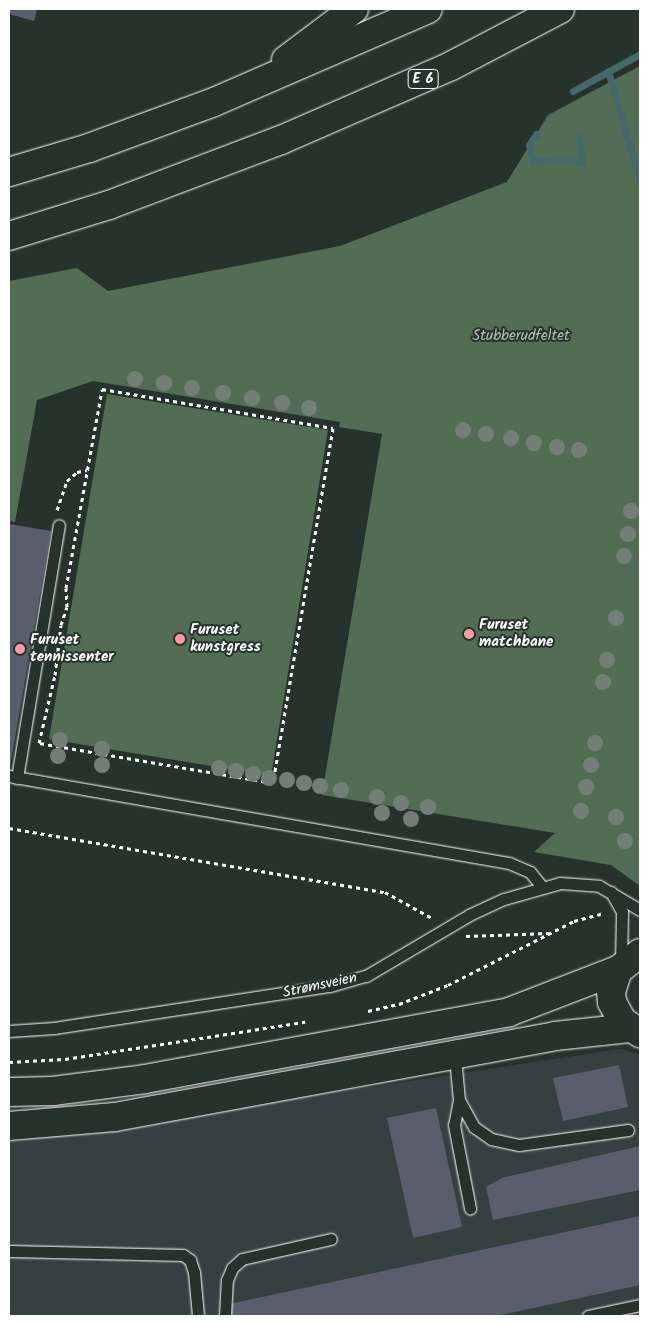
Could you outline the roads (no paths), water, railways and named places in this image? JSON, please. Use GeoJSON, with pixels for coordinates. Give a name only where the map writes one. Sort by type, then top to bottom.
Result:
{"type":"FeatureCollection","features":[{"type":"Feature","properties":{"kind":"main road"},"geometry":{"type":"LineString","coordinates":[[250,87],[354,9]]}},
{"type":"Feature","properties":{"kind":"main road"},"geometry":{"type":"LineString","coordinates":[[9,172],[89,148],[250,87],[428,9]]}},
{"type":"Feature","properties":{"kind":"main road","name":"E 6"},"geometry":{"type":"LineString","coordinates":[[9,236],[109,205],[280,140],[451,66],[560,9]]}},
{"type":"Feature","properties":{"kind":"main road"},"geometry":{"type":"LineString","coordinates":[[626,963],[611,990],[612,1002],[615,1012],[635,1031]]}},
{"type":"Feature","properties":{"kind":"main road"},"geometry":{"type":"LineString","coordinates":[[9,1092],[53,1091],[145,1079],[509,1012],[626,963]]}},
{"type":"Feature","properties":{"kind":"main road"},"geometry":{"type":"LineString","coordinates":[[9,1126],[107,1118],[455,1057],[582,1032],[635,1031]]}},
{"type":"Feature","properties":{"kind":"lane"},"geometry":{"type":"LineString","coordinates":[[59,525],[13,777],[509,863],[530,872],[542,887]]}},
{"type":"Feature","properties":{"kind":"lane","name":"Strømsveien"},"geometry":{"type":"LineString","coordinates":[[9,1031],[54,1028],[339,984],[379,969],[469,915],[504,899],[542,887],[577,883],[610,890],[640,910]]}},
{"type":"Feature","properties":{"kind":"lane"},"geometry":{"type":"LineString","coordinates":[[610,890],[622,912],[626,963]]}},
{"type":"Feature","properties":{"kind":"lane"},"geometry":{"type":"LineString","coordinates":[[455,1057],[459,1100],[454,1125],[470,1208]]}},
{"type":"Feature","properties":{"kind":"lane"},"geometry":{"type":"LineString","coordinates":[[459,1100],[474,1127],[491,1138],[519,1145],[628,1130]]}},
{"type":"Feature","properties":{"kind":"lane"},"geometry":{"type":"LineString","coordinates":[[225,1316],[228,1280],[232,1268],[242,1259],[331,1239]]}},
{"type":"Feature","properties":{"kind":"lane"},"geometry":{"type":"LineString","coordinates":[[9,1251],[183,1255],[190,1260],[194,1272],[198,1316]]}},
{"type":"Feature","properties":{"kind":"lane"},"geometry":{"type":"LineString","coordinates":[[588,1316],[640,1305]]}},
{"type":"Feature","properties":{"kind":"waterway"},"geometry":{"type":"LineString","coordinates":[[573,91],[640,54]]}},
{"type":"Feature","properties":{"kind":"waterway"},"geometry":{"type":"LineString","coordinates":[[608,71],[640,182]]}},
{"type":"Feature","properties":{"kind":"waterway"},"geometry":{"type":"LineString","coordinates":[[536,134],[529,145],[533,161],[568,159],[582,163],[579,136]]}},
{"type":"Feature","properties":{"kind":"place","name":"Furuset matchbane"},"geometry":{"type":"Point","coordinates":[469,634]}},
{"type":"Feature","properties":{"kind":"place","name":"Furuset kunstgress"},"geometry":{"type":"Point","coordinates":[180,639]}},
{"type":"Feature","properties":{"kind":"place","name":"Furuset tennissenter"},"geometry":{"type":"Point","coordinates":[20,649]}},
{"type":"Feature","properties":{"kind":"park label","name":"Stubberudfeltet"},"geometry":{"type":"Point","coordinates":[521,337]}}]}
